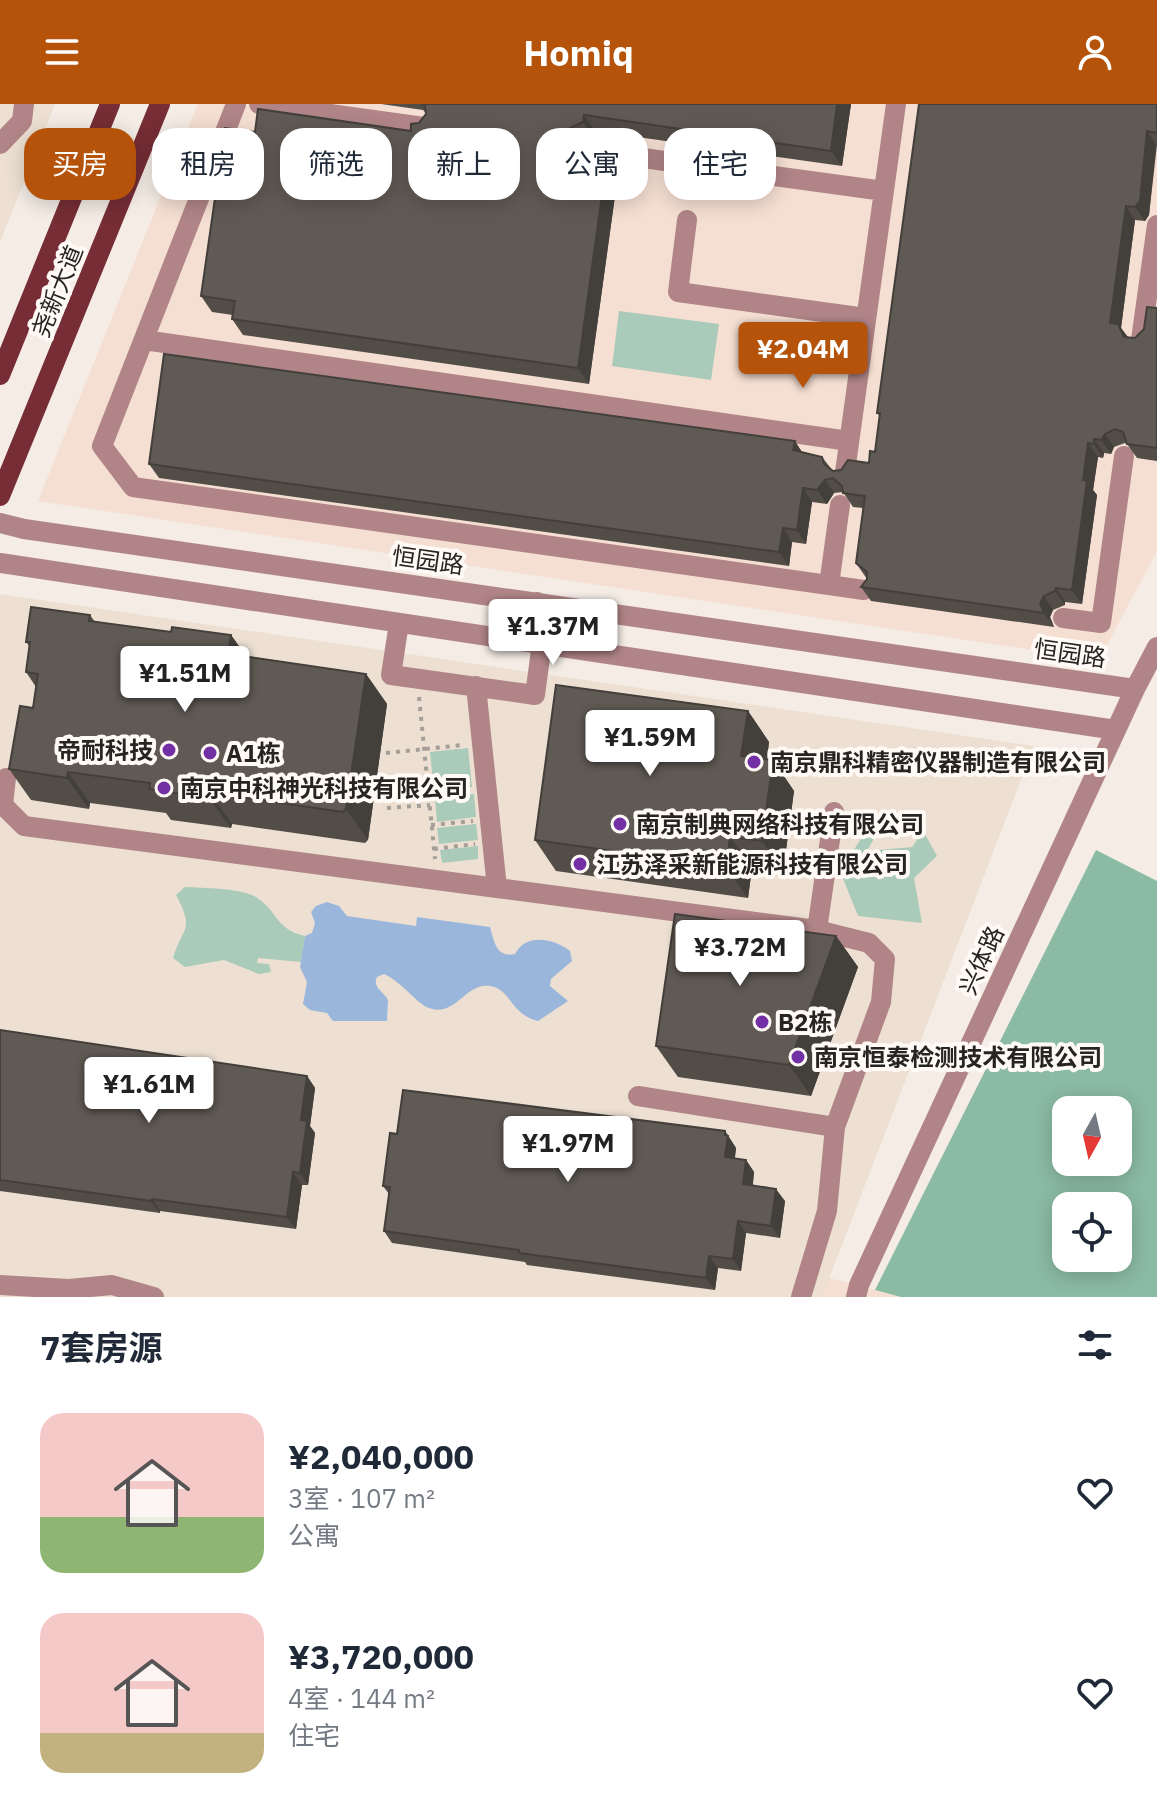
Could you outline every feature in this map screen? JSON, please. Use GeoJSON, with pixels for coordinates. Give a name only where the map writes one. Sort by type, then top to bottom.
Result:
{"type":"FeatureCollection","features":[{"type":"Feature","properties":{"kind":"main road","name":"尧新大道"},"geometry":{"type":"LineString","coordinates":[[0,375],[110,104]]}},
{"type":"Feature","properties":{"kind":"main road","name":"尧新大道"},"geometry":{"type":"LineString","coordinates":[[0,496],[160,104]]}},
{"type":"Feature","properties":{"kind":"street"},"geometry":{"type":"LineString","coordinates":[[0,144],[22,121],[24,104]]}},
{"type":"Feature","properties":{"kind":"street"},"geometry":{"type":"LineString","coordinates":[[236,104],[102,446],[133,487],[864,590]]}},
{"type":"Feature","properties":{"kind":"street"},"geometry":{"type":"LineString","coordinates":[[259,104],[424,127]]}},
{"type":"Feature","properties":{"kind":"street"},"geometry":{"type":"LineString","coordinates":[[845,472],[896,104]]}},
{"type":"Feature","properties":{"kind":"street"},"geometry":{"type":"LineString","coordinates":[[648,159],[884,191]]}},
{"type":"Feature","properties":{"kind":"street"},"geometry":{"type":"LineString","coordinates":[[687,220],[678,292],[866,318]]}},
{"type":"Feature","properties":{"kind":"street"},"geometry":{"type":"LineString","coordinates":[[1141,340],[1157,225]]}},
{"type":"Feature","properties":{"kind":"street"},"geometry":{"type":"LineString","coordinates":[[144,340],[849,441]]}},
{"type":"Feature","properties":{"kind":"street"},"geometry":{"type":"LineString","coordinates":[[1063,618],[1101,623],[1124,456]]}},
{"type":"Feature","properties":{"kind":"street"},"geometry":{"type":"LineString","coordinates":[[829,585],[840,505]]}},
{"type":"Feature","properties":{"kind":"street","name":"恒园路"},"geometry":{"type":"LineString","coordinates":[[0,523],[24,529],[1135,689]]}},
{"type":"Feature","properties":{"kind":"street"},"geometry":{"type":"LineString","coordinates":[[0,563],[1116,730]]}},
{"type":"Feature","properties":{"kind":"street"},"geometry":{"type":"LineString","coordinates":[[399,623],[391,675],[535,695],[537,602]]}},
{"type":"Feature","properties":{"kind":"street","name":"兴体路"},"geometry":{"type":"LineString","coordinates":[[856,1297],[865,1271],[1157,647]]}},
{"type":"Feature","properties":{"kind":"street"},"geometry":{"type":"LineString","coordinates":[[476,686],[497,888]]}},
{"type":"Feature","properties":{"kind":"street"},"geometry":{"type":"LineString","coordinates":[[6,778],[2,806],[24,826],[817,930],[869,943],[885,959],[881,1002],[835,1127],[827,1211],[801,1297]]}},
{"type":"Feature","properties":{"kind":"street"},"geometry":{"type":"LineString","coordinates":[[817,930],[834,812]]}},
{"type":"Feature","properties":{"kind":"street"},"geometry":{"type":"LineString","coordinates":[[638,1096],[835,1127]]}},
{"type":"Feature","properties":{"kind":"street"},"geometry":{"type":"LineString","coordinates":[[0,1285],[69,1289],[112,1285],[154,1297]]}},
{"type":"Feature","properties":{"kind":"path"},"geometry":{"type":"LineString","coordinates":[[418,679],[437,880]]}},
{"type":"Feature","properties":{"kind":"path"},"geometry":{"type":"LineString","coordinates":[[386,753],[470,744]]}},
{"type":"Feature","properties":{"kind":"path"},"geometry":{"type":"LineString","coordinates":[[429,794],[473,791]]}},
{"type":"Feature","properties":{"kind":"path"},"geometry":{"type":"LineString","coordinates":[[387,808],[430,805]]}},
{"type":"Feature","properties":{"kind":"path"},"geometry":{"type":"LineString","coordinates":[[431,825],[476,821]]}},
{"type":"Feature","properties":{"kind":"path"},"geometry":{"type":"LineString","coordinates":[[434,849],[478,844]]}},
{"type":"Feature","properties":{"kind":"shaded area"},"geometry":{"type":"Polygon","coordinates":[[[0,104],[55,104],[45,128],[24,128],[24,182],[0,242],[0,104]]]}},
{"type":"Feature","properties":{"kind":"shaded area"},"geometry":{"type":"Polygon","coordinates":[[[198,104],[1157,104],[1157,551],[1099,660],[38,501],[159,200],[264,200],[264,128],[188,128],[198,104]]]}},
{"type":"Feature","properties":{"kind":"shaded area"},"geometry":{"type":"Polygon","coordinates":[[[0,594],[1034,746],[822,1297],[0,1297],[0,594]]]}},
{"type":"Feature","properties":{"kind":"shaded area"},"geometry":{"type":"Polygon","coordinates":[[[829,1278],[901,1297],[822,1297],[829,1278]]]}},
{"type":"Feature","properties":{"kind":"green space"},"geometry":{"type":"Polygon","coordinates":[[[619,311],[719,324],[711,380],[612,366],[619,311]]]}},
{"type":"Feature","properties":{"kind":"green space"},"geometry":{"type":"Polygon","coordinates":[[[468,748],[472,787],[434,791],[430,752],[468,748]]]}},
{"type":"Feature","properties":{"kind":"green space"},"geometry":{"type":"Polygon","coordinates":[[[474,794],[476,817],[437,822],[435,798],[474,794]]]}},
{"type":"Feature","properties":{"kind":"green space"},"geometry":{"type":"Polygon","coordinates":[[[872,822],[881,826],[867,851],[912,847],[919,837],[918,826],[937,856],[914,878],[922,923],[858,916],[840,871],[872,822]]]}},
{"type":"Feature","properties":{"kind":"green space"},"geometry":{"type":"Polygon","coordinates":[[[476,824],[478,840],[439,844],[437,828],[476,824]]]}},
{"type":"Feature","properties":{"kind":"green space"},"geometry":{"type":"Polygon","coordinates":[[[478,846],[478,859],[442,863],[440,850],[478,846]]]}},
{"type":"Feature","properties":{"kind":"green space"},"geometry":{"type":"Polygon","coordinates":[[[1096,850],[1157,881],[1157,1297],[901,1297],[875,1290],[1096,850]]]}},
{"type":"Feature","properties":{"kind":"green space"},"geometry":{"type":"Polygon","coordinates":[[[185,887],[232,890],[256,897],[288,929],[305,936],[301,962],[258,958],[257,963],[269,964],[271,972],[259,974],[224,960],[185,967],[173,958],[186,922],[176,895],[185,887]]]}},
{"type":"Feature","properties":{"kind":"water"},"geometry":{"type":"Polygon","coordinates":[[[327,902],[339,906],[347,916],[416,926],[417,917],[490,927],[497,947],[509,955],[533,940],[556,943],[570,951],[572,961],[551,979],[550,986],[568,1001],[538,1021],[522,1013],[497,988],[482,986],[438,1010],[424,1006],[384,974],[377,977],[376,984],[388,1000],[387,1021],[333,1021],[327,1013],[310,1010],[303,1004],[307,982],[300,967],[305,936],[312,933],[315,923],[311,912],[316,906],[327,902]]]}},
{"type":"Feature","properties":{"kind":"building"},"geometry":{"type":"Polygon","coordinates":[[[422,104],[837,104],[831,151],[776,143],[776,128],[673,128],[584,115],[583,122],[570,128],[536,128],[536,200],[601,200],[578,368],[232,319],[235,301],[201,296],[215,200],[264,200],[264,128],[256,128],[258,109],[390,128],[280,128],[280,200],[392,200],[392,128],[408,131],[408,200],[520,200],[520,128],[411,128],[411,124],[419,123],[426,114],[422,104]]]}},
{"type":"Feature","properties":{"kind":"building"},"geometry":{"type":"Polygon","coordinates":[[[919,104],[1157,104],[1157,133],[1147,131],[1140,201],[1135,207],[1126,206],[1110,323],[1118,324],[1124,337],[1135,338],[1144,329],[1147,307],[1157,308],[1157,448],[1127,444],[1123,432],[1115,429],[1101,440],[1094,439],[1094,444],[1088,443],[1083,480],[1087,481],[1072,590],[1056,588],[1044,596],[1040,603],[1044,613],[861,587],[867,579],[867,572],[856,563],[865,496],[843,493],[842,486],[833,478],[825,480],[817,490],[803,488],[797,530],[783,528],[779,552],[149,464],[164,354],[795,441],[793,450],[822,457],[824,464],[833,471],[841,470],[848,460],[869,463],[870,451],[875,452],[880,413],[877,413],[919,104]]]}},
{"type":"Feature","properties":{"kind":"building","name":"A1栋"},"geometry":{"type":"Polygon","coordinates":[[[31,607],[90,615],[89,621],[171,632],[172,627],[231,635],[228,654],[366,674],[346,809],[343,812],[210,793],[209,798],[149,789],[150,783],[68,772],[67,778],[9,769],[20,706],[33,708],[38,674],[26,672],[31,607]]]}},
{"type":"Feature","properties":{"kind":"building"},"geometry":{"type":"Polygon","coordinates":[[[556,685],[748,711],[741,756],[773,760],[762,841],[730,837],[726,867],[535,840],[556,685]]]}},
{"type":"Feature","properties":{"kind":"building","name":"B2栋"},"geometry":{"type":"Polygon","coordinates":[[[675,914],[836,936],[789,1065],[656,1046],[675,914]]]}},
{"type":"Feature","properties":{"kind":"building"},"geometry":{"type":"Polygon","coordinates":[[[0,1030],[307,1076],[301,1120],[307,1121],[300,1173],[293,1172],[287,1217],[0,1180],[0,1030]]]}},
{"type":"Feature","properties":{"kind":"building"},"geometry":{"type":"Polygon","coordinates":[[[403,1090],[725,1131],[728,1136],[725,1157],[746,1160],[743,1184],[776,1189],[771,1226],[738,1221],[733,1259],[709,1256],[706,1278],[384,1231],[390,1187],[383,1186],[390,1133],[397,1134],[403,1090]]]}},
{"type":"Feature","properties":{"kind":"place","name":"帝耐科技"},"geometry":{"type":"Point","coordinates":[169,750]}},
{"type":"Feature","properties":{"kind":"place","name":"A1栋"},"geometry":{"type":"Point","coordinates":[210,753]}},
{"type":"Feature","properties":{"kind":"place","name":"南京鼎科精密仪器制造有限公司"},"geometry":{"type":"Point","coordinates":[754,762]}},
{"type":"Feature","properties":{"kind":"place","name":"南京中科神光科技有限公司"},"geometry":{"type":"Point","coordinates":[164,788]}},
{"type":"Feature","properties":{"kind":"place","name":"南京制典网络科技有限公司"},"geometry":{"type":"Point","coordinates":[620,824]}},
{"type":"Feature","properties":{"kind":"place","name":"江苏泽采新能源科技有限公司"},"geometry":{"type":"Point","coordinates":[580,864]}},
{"type":"Feature","properties":{"kind":"place","name":"B2栋"},"geometry":{"type":"Point","coordinates":[762,1022]}},
{"type":"Feature","properties":{"kind":"place","name":"南京恒泰检测技术有限公司"},"geometry":{"type":"Point","coordinates":[798,1057]}}]}
